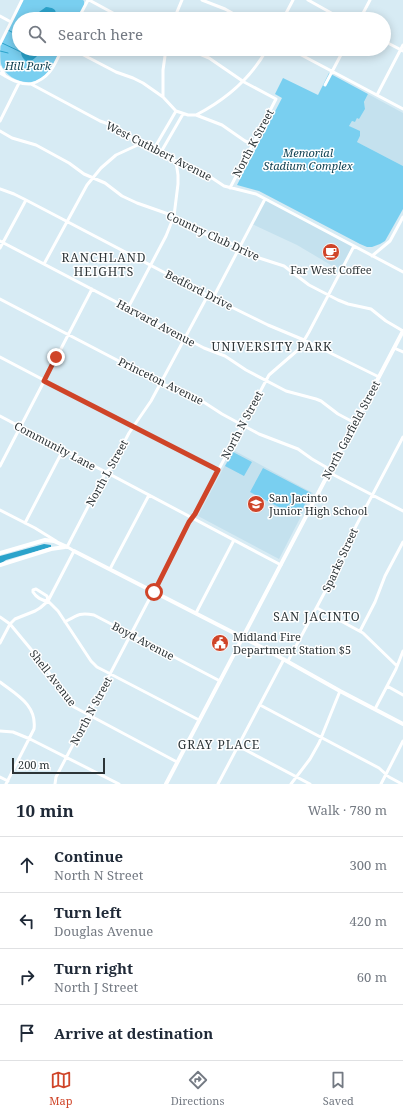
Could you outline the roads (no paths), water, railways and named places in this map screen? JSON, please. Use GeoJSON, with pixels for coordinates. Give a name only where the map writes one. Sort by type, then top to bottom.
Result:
{"type":"FeatureCollection","features":[{"type":"Feature","properties":{"kind":"main road","name":"North Garfield Street"},"geometry":{"type":"LineString","coordinates":[[166,784],[403,331]]}},
{"type":"Feature","properties":{"kind":"main road"},"geometry":{"type":"LineString","coordinates":[[0,553],[45,540],[54,541],[67,547]]}},
{"type":"Feature","properties":{"kind":"main road"},"geometry":{"type":"LineString","coordinates":[[0,565],[51,549],[67,547]]}},
{"type":"Feature","properties":{"kind":"main road"},"geometry":{"type":"LineString","coordinates":[[74,551],[243,637],[403,724]]}},
{"type":"Feature","properties":{"kind":"street"},"geometry":{"type":"LineString","coordinates":[[16,12],[22,0]]}},
{"type":"Feature","properties":{"kind":"street"},"geometry":{"type":"LineString","coordinates":[[82,12],[88,0],[111,12]]}},
{"type":"Feature","properties":{"kind":"street"},"geometry":{"type":"LineString","coordinates":[[177,12],[182,0]]}},
{"type":"Feature","properties":{"kind":"street"},"geometry":{"type":"LineString","coordinates":[[202,0],[230,12]]}},
{"type":"Feature","properties":{"kind":"street"},"geometry":{"type":"LineString","coordinates":[[286,12],[293,0]]}},
{"type":"Feature","properties":{"kind":"street"},"geometry":{"type":"LineString","coordinates":[[308,0],[329,12]]}},
{"type":"Feature","properties":{"kind":"street"},"geometry":{"type":"LineString","coordinates":[[364,12],[370,0]]}},
{"type":"Feature","properties":{"kind":"street"},"geometry":{"type":"LineString","coordinates":[[0,16],[11,22],[0,44]]}},
{"type":"Feature","properties":{"kind":"street"},"geometry":{"type":"LineString","coordinates":[[391,44],[402,50]]}},
{"type":"Feature","properties":{"kind":"street"},"geometry":{"type":"LineString","coordinates":[[377,95],[402,50],[403,45]]}},
{"type":"Feature","properties":{"kind":"street"},"geometry":{"type":"LineString","coordinates":[[31,84],[39,81],[50,73],[58,56]]}},
{"type":"Feature","properties":{"kind":"street"},"geometry":{"type":"LineString","coordinates":[[85,56],[116,72],[137,79],[163,96],[176,111],[188,116],[196,115],[232,91],[254,68],[262,56]]}},
{"type":"Feature","properties":{"kind":"street"},"geometry":{"type":"LineString","coordinates":[[163,96],[163,70],[165,56]]}},
{"type":"Feature","properties":{"kind":"street"},"geometry":{"type":"LineString","coordinates":[[204,56],[242,81]]}},
{"type":"Feature","properties":{"kind":"street"},"geometry":{"type":"LineString","coordinates":[[303,56],[403,109]]}},
{"type":"Feature","properties":{"kind":"street"},"geometry":{"type":"LineString","coordinates":[[325,86],[340,56]]}},
{"type":"Feature","properties":{"kind":"street"},"geometry":{"type":"LineString","coordinates":[[0,67],[5,76]]}},
{"type":"Feature","properties":{"kind":"street","name":"West Cuthbert Avenue"},"geometry":{"type":"LineString","coordinates":[[0,73],[20,83],[31,84],[100,121],[107,122],[117,127],[134,140],[155,147],[176,162],[203,172],[224,186],[256,194],[403,272]]}},
{"type":"Feature","properties":{"kind":"street","name":"North K Street"},"geometry":{"type":"LineString","coordinates":[[230,188],[276,99],[242,81]]}},
{"type":"Feature","properties":{"kind":"street"},"geometry":{"type":"LineString","coordinates":[[0,121],[20,83]]}},
{"type":"Feature","properties":{"kind":"street"},"geometry":{"type":"LineString","coordinates":[[155,147],[176,111]]}},
{"type":"Feature","properties":{"kind":"street"},"geometry":{"type":"LineString","coordinates":[[161,152],[183,114]]}},
{"type":"Feature","properties":{"kind":"street"},"geometry":{"type":"LineString","coordinates":[[196,115],[222,125],[245,141],[253,144]]}},
{"type":"Feature","properties":{"kind":"street"},"geometry":{"type":"LineString","coordinates":[[166,128],[172,132]]}},
{"type":"Feature","properties":{"kind":"street","name":"Country Club Drive"},"geometry":{"type":"LineString","coordinates":[[0,131],[12,138],[36,145],[70,163],[84,174],[105,183],[122,196],[174,216],[185,221],[203,233],[225,240],[256,256],[284,266],[309,285],[328,295],[348,304],[371,309],[386,321],[403,331]]}},
{"type":"Feature","properties":{"kind":"street"},"geometry":{"type":"LineString","coordinates":[[44,264],[92,178],[116,155],[142,143]]}},
{"type":"Feature","properties":{"kind":"street"},"geometry":{"type":"LineString","coordinates":[[128,308],[166,236],[174,216],[178,184],[176,162]]}},
{"type":"Feature","properties":{"kind":"street","name":"Bedford Drive"},"geometry":{"type":"LineString","coordinates":[[0,189],[26,200],[213,298],[379,377]]}},
{"type":"Feature","properties":{"kind":"street"},"geometry":{"type":"LineString","coordinates":[[213,298],[265,199]]}},
{"type":"Feature","properties":{"kind":"street"},"geometry":{"type":"LineString","coordinates":[[0,248],[26,200]]}},
{"type":"Feature","properties":{"kind":"street"},"geometry":{"type":"LineString","coordinates":[[372,256],[390,241],[403,217]]}},
{"type":"Feature","properties":{"kind":"street","name":"Harvard Avenue"},"geometry":{"type":"LineString","coordinates":[[2,242],[204,348],[225,356],[246,370],[286,391],[316,399],[338,414],[355,423]]}},
{"type":"Feature","properties":{"kind":"street","name":"North N Street"},"geometry":{"type":"LineString","coordinates":[[55,784],[56,777],[266,380],[273,370],[299,349],[354,246]]}},
{"type":"Feature","properties":{"kind":"street"},"geometry":{"type":"LineString","coordinates":[[0,466],[92,289]]}},
{"type":"Feature","properties":{"kind":"street","name":"North L Street"},"geometry":{"type":"LineString","coordinates":[[67,547],[106,472],[110,469],[133,427],[151,401],[208,295]]}},
{"type":"Feature","properties":{"kind":"street","name":"Princeton Avenue"},"geometry":{"type":"LineString","coordinates":[[0,299],[161,383],[202,401],[222,414],[259,434],[296,448],[314,461],[331,470],[334,475],[403,511]]}},
{"type":"Feature","properties":{"kind":"street"},"geometry":{"type":"LineString","coordinates":[[394,348],[403,352]]}},
{"type":"Feature","properties":{"kind":"street"},"geometry":{"type":"LineString","coordinates":[[0,357],[218,470]]}},
{"type":"Feature","properties":{"kind":"street","name":"Community Lane"},"geometry":{"type":"LineString","coordinates":[[0,416],[281,565]]}},
{"type":"Feature","properties":{"kind":"street","name":"Sparks Street"},"geometry":{"type":"LineString","coordinates":[[218,784],[260,705],[343,558],[356,526],[403,437]]}},
{"type":"Feature","properties":{"kind":"street"},"geometry":{"type":"LineString","coordinates":[[25,523],[63,450]]}},
{"type":"Feature","properties":{"kind":"street"},"geometry":{"type":"LineString","coordinates":[[110,569],[149,495]]}},
{"type":"Feature","properties":{"kind":"street"},"geometry":{"type":"LineString","coordinates":[[0,510],[74,551],[48,601],[40,608],[10,624],[0,643]]}},
{"type":"Feature","properties":{"kind":"street"},"geometry":{"type":"LineString","coordinates":[[196,613],[234,540]]}},
{"type":"Feature","properties":{"kind":"street"},"geometry":{"type":"LineString","coordinates":[[360,631],[375,602],[385,576],[403,542]]}},
{"type":"Feature","properties":{"kind":"street"},"geometry":{"type":"LineString","coordinates":[[48,601],[43,601],[33,593],[33,590],[36,589],[47,596],[48,601],[58,611],[91,661],[97,667],[199,720]]}},
{"type":"Feature","properties":{"kind":"street"},"geometry":{"type":"LineString","coordinates":[[316,608],[360,631],[397,666]]}},
{"type":"Feature","properties":{"kind":"street","name":"Boyd Avenue"},"geometry":{"type":"LineString","coordinates":[[65,622],[77,615],[94,615],[220,681]]}},
{"type":"Feature","properties":{"kind":"street","name":"Shell Avenue"},"geometry":{"type":"LineString","coordinates":[[0,617],[10,624],[44,665],[74,708],[177,762]]}},
{"type":"Feature","properties":{"kind":"street"},"geometry":{"type":"LineString","coordinates":[[375,709],[403,651]]}},
{"type":"Feature","properties":{"kind":"street"},"geometry":{"type":"LineString","coordinates":[[0,682],[30,708],[35,724],[30,739],[7,782],[0,777]]}},
{"type":"Feature","properties":{"kind":"street"},"geometry":{"type":"LineString","coordinates":[[387,686],[403,694]]}},
{"type":"Feature","properties":{"kind":"street"},"geometry":{"type":"LineString","coordinates":[[291,784],[319,743],[340,691]]}},
{"type":"Feature","properties":{"kind":"street"},"geometry":{"type":"LineString","coordinates":[[260,705],[379,768],[402,784]]}},
{"type":"Feature","properties":{"kind":"street"},"geometry":{"type":"LineString","coordinates":[[0,731],[13,732],[30,739],[119,784]]}},
{"type":"Feature","properties":{"kind":"street"},"geometry":{"type":"LineString","coordinates":[[381,784],[403,742]]}},
{"type":"Feature","properties":{"kind":"street"},"geometry":{"type":"LineString","coordinates":[[238,746],[310,784]]}},
{"type":"Feature","properties":{"kind":"waterway"},"geometry":{"type":"LineString","coordinates":[[8,30],[12,32]]}},
{"type":"Feature","properties":{"kind":"waterway"},"geometry":{"type":"LineString","coordinates":[[2,43],[12,48]]}},
{"type":"Feature","properties":{"kind":"waterway"},"geometry":{"type":"LineString","coordinates":[[0,51],[8,53]]}},
{"type":"Feature","properties":{"kind":"waterway"},"geometry":{"type":"LineString","coordinates":[[30,60],[32,67]]}},
{"type":"Feature","properties":{"kind":"place","name":"Far West Coffee"},"geometry":{"type":"Point","coordinates":[331,252]}},
{"type":"Feature","properties":{"kind":"place","name":"San Jacinto Junior High School"},"geometry":{"type":"Point","coordinates":[256,504]}},
{"type":"Feature","properties":{"kind":"place","name":"Midland Fire Department Station $5"},"geometry":{"type":"Point","coordinates":[220,643]}},
{"type":"Feature","properties":{"kind":"district","name":"RANCHLAND HEIGHTS"},"geometry":{"type":"Point","coordinates":[104,265]}},
{"type":"Feature","properties":{"kind":"district","name":"UNIVERSITY PARK"},"geometry":{"type":"Point","coordinates":[272,347]}},
{"type":"Feature","properties":{"kind":"district","name":"SAN JACINTO"},"geometry":{"type":"Point","coordinates":[317,617]}},
{"type":"Feature","properties":{"kind":"district","name":"GRAY PLACE"},"geometry":{"type":"Point","coordinates":[219,745]}},
{"type":"Feature","properties":{"kind":"park label","name":"Hill Park"},"geometry":{"type":"Point","coordinates":[28,66]}},
{"type":"Feature","properties":{"kind":"park label","name":"Memorial Stadium Complex"},"geometry":{"type":"Point","coordinates":[308,159]}}]}
